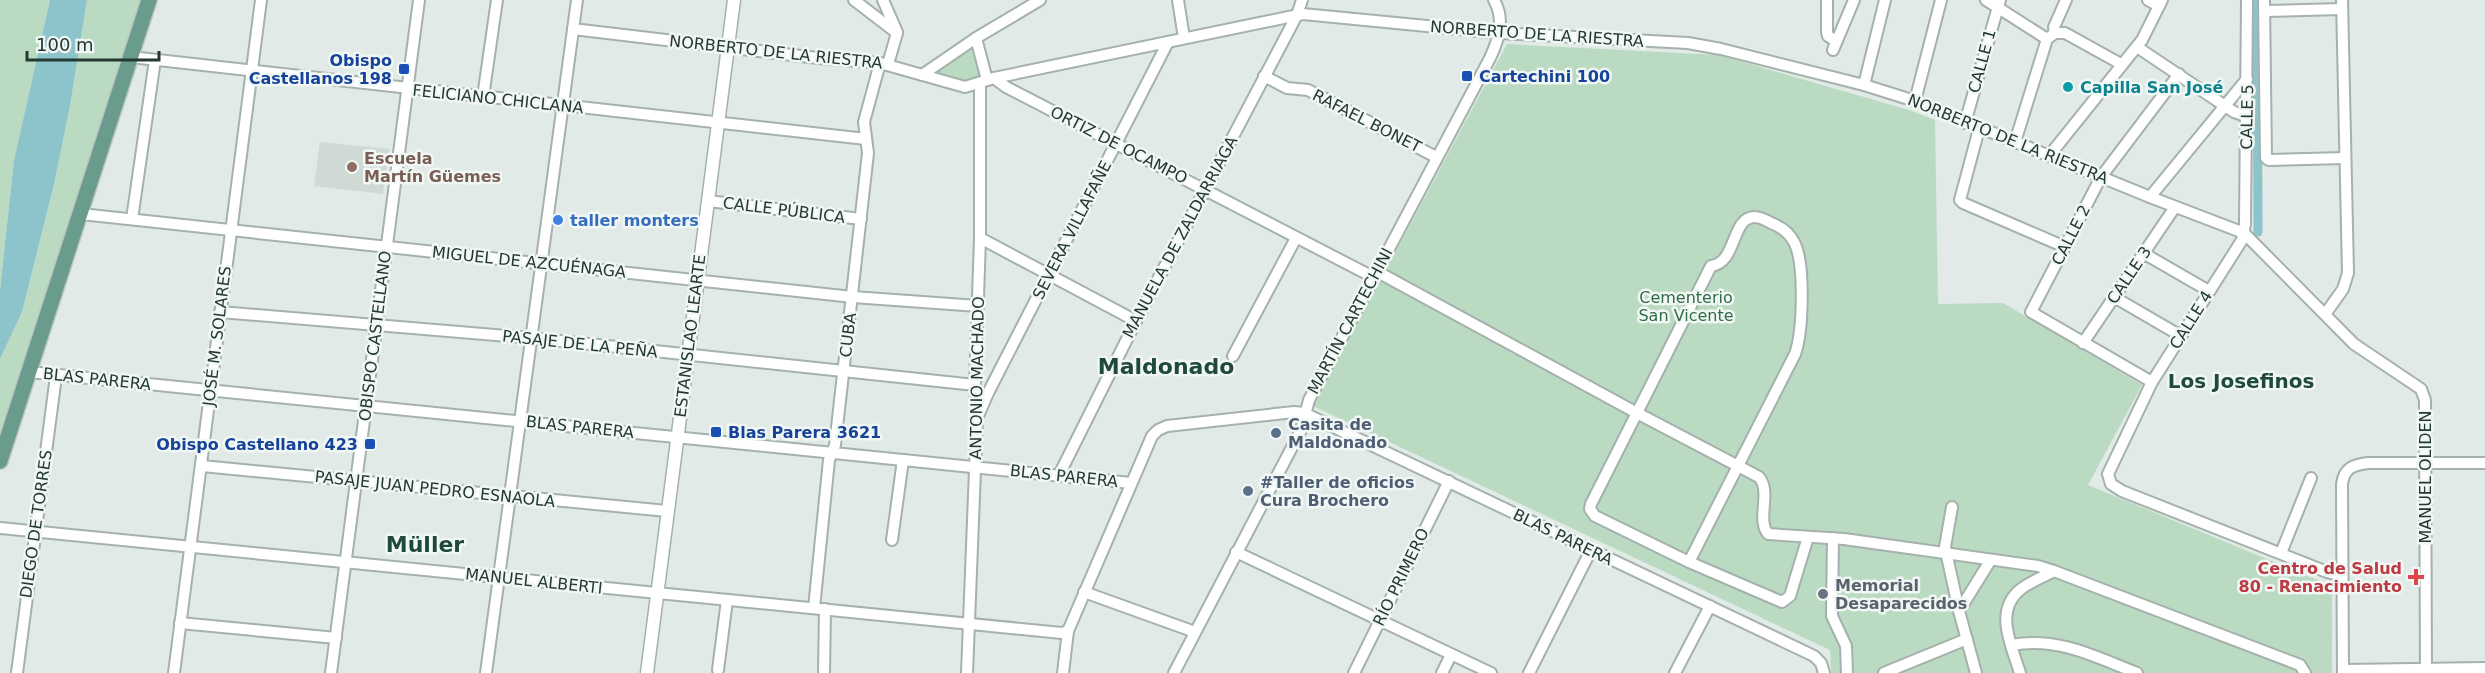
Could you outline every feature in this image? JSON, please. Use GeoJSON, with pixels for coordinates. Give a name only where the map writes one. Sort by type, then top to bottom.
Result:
{"type":"FeatureCollection","features":[{"type":"Feature","properties":{"kind":"main road"},"geometry":{"type":"LineString","coordinates":[[0,461],[149,0]]}},
{"type":"Feature","properties":{"kind":"street","name":"JOSÉ M. SOLARES"},"geometry":{"type":"LineString","coordinates":[[174,673],[261,0]]}},
{"type":"Feature","properties":{"kind":"street","name":"OBISPO CASTELLANO"},"geometry":{"type":"LineString","coordinates":[[332,673],[419,0]]}},
{"type":"Feature","properties":{"kind":"street"},"geometry":{"type":"LineString","coordinates":[[483,97],[497,0]]}},
{"type":"Feature","properties":{"kind":"street"},"geometry":{"type":"LineString","coordinates":[[486,673],[577,0]]}},
{"type":"Feature","properties":{"kind":"street","name":"ESTANISLAO LEARTE"},"geometry":{"type":"LineString","coordinates":[[647,673],[734,0]]}},
{"type":"Feature","properties":{"kind":"street"},"geometry":{"type":"LineString","coordinates":[[855,0],[897,33]]}},
{"type":"Feature","properties":{"kind":"street"},"geometry":{"type":"LineString","coordinates":[[883,0],[897,33]]}},
{"type":"Feature","properties":{"kind":"street"},"geometry":{"type":"LineString","coordinates":[[922,75],[976,38],[1040,0]]}},
{"type":"Feature","properties":{"kind":"street"},"geometry":{"type":"LineString","coordinates":[[1178,0],[1184,38]]}},
{"type":"Feature","properties":{"kind":"street","name":"MANUELA DE ZALDARRIAGA"},"geometry":{"type":"LineString","coordinates":[[1059,475],[1136,321],[1297,15],[1302,0]]}},
{"type":"Feature","properties":{"kind":"street","name":"MARTÍN CARTECHINI"},"geometry":{"type":"LineString","coordinates":[[1174,673],[1301,430],[1309,400],[1490,58],[1499,33],[1500,16],[1494,0]]}},
{"type":"Feature","properties":{"kind":"street"},"geometry":{"type":"LineString","coordinates":[[1827,0],[1827,32],[1834,45],[1854,0]]}},
{"type":"Feature","properties":{"kind":"street"},"geometry":{"type":"LineString","coordinates":[[1864,85],[1886,0]]}},
{"type":"Feature","properties":{"kind":"street"},"geometry":{"type":"LineString","coordinates":[[1915,101],[1941,0]]}},
{"type":"Feature","properties":{"kind":"street"},"geometry":{"type":"LineString","coordinates":[[1986,0],[1998,4],[2051,36],[2066,33],[2121,64]]}},
{"type":"Feature","properties":{"kind":"street"},"geometry":{"type":"LineString","coordinates":[[2015,142],[2054,27],[2066,0]]}},
{"type":"Feature","properties":{"kind":"street"},"geometry":{"type":"LineString","coordinates":[[2049,156],[2137,47],[2161,3],[2148,0]]}},
{"type":"Feature","properties":{"kind":"street","name":"CALLE 5"},"geometry":{"type":"LineString","coordinates":[[2244,233],[2247,0]]}},
{"type":"Feature","properties":{"kind":"street","name":"CALLE 1"},"geometry":{"type":"LineString","coordinates":[[1965,123],[1998,4]]}},
{"type":"Feature","properties":{"kind":"street"},"geometry":{"type":"LineString","coordinates":[[2326,313],[2338,297],[2348,273],[2342,5],[2264,5],[2266,158],[2269,160],[2345,158]]}},
{"type":"Feature","properties":{"kind":"street","name":"NORBERTO DE LA RIESTRA"},"geometry":{"type":"LineString","coordinates":[[573,29],[884,63],[965,87],[1297,15],[1499,33],[1705,46],[1864,85],[1915,101],[1979,129],[2244,233],[2364,352],[2421,389]]}},
{"type":"Feature","properties":{"kind":"street","name":"CUBA"},"geometry":{"type":"LineString","coordinates":[[824,673],[819,609],[829,460],[853,297],[868,153],[864,122],[897,33]]}},
{"type":"Feature","properties":{"kind":"street","name":"ANTONIO MACHADO"},"geometry":{"type":"LineString","coordinates":[[967,673],[987,81],[976,38]]}},
{"type":"Feature","properties":{"kind":"street","name":"SEVERA VILLAFAÑE"},"geometry":{"type":"LineString","coordinates":[[977,419],[988,391],[1168,42]]}},
{"type":"Feature","properties":{"kind":"street"},"geometry":{"type":"LineString","coordinates":[[2137,47],[2224,105],[2247,116]]}},
{"type":"Feature","properties":{"kind":"street","name":"FELICIANO CHICLANA"},"geometry":{"type":"LineString","coordinates":[[131,57],[866,139]]}},
{"type":"Feature","properties":{"kind":"street"},"geometry":{"type":"LineString","coordinates":[[132,219],[155,60]]}},
{"type":"Feature","properties":{"kind":"street","name":"CALLE 2"},"geometry":{"type":"LineString","coordinates":[[2083,343],[2031,312],[2101,177],[2180,74]]}},
{"type":"Feature","properties":{"kind":"street","name":"RAFAEL BONET"},"geometry":{"type":"LineString","coordinates":[[1264,76],[1287,88],[1308,90],[1436,157]]}},
{"type":"Feature","properties":{"kind":"street"},"geometry":{"type":"LineString","coordinates":[[2150,197],[2247,79]]}},
{"type":"Feature","properties":{"kind":"street","name":"ORTIZ DE OCAMPO"},"geometry":{"type":"LineString","coordinates":[[987,81],[1006,87],[1296,238],[1374,274],[1738,465],[1762,480],[1765,531],[1773,535],[1808,537]]}},
{"type":"Feature","properties":{"kind":"street"},"geometry":{"type":"LineString","coordinates":[[1979,129],[1960,200],[2065,247]]}},
{"type":"Feature","properties":{"kind":"street","name":"CALLE PÚBLICA"},"geometry":{"type":"LineString","coordinates":[[708,201],[861,219]]}},
{"type":"Feature","properties":{"kind":"street","name":"CALLE 3"},"geometry":{"type":"LineString","coordinates":[[2083,343],[2175,207]]}},
{"type":"Feature","properties":{"kind":"street","name":"MIGUEL DE AZCUÉNAGA"},"geometry":{"type":"LineString","coordinates":[[81,214],[853,297],[978,306]]}},
{"type":"Feature","properties":{"kind":"street"},"geometry":{"type":"LineString","coordinates":[[1689,562],[1800,340],[1798,253],[1792,239],[1779,226],[1757,217],[1750,217],[1742,223],[1725,259],[1721,264],[1711,266],[1591,504],[1592,513],[1689,562],[1782,602],[1790,596],[1808,537],[1833,538],[2038,566],[2300,664],[2305,673]]}},
{"type":"Feature","properties":{"kind":"street","name":"CALLE 4"},"geometry":{"type":"LineString","coordinates":[[2244,233],[2242,240],[2152,382],[2108,474],[2111,484],[2122,491],[2281,553]]}},
{"type":"Feature","properties":{"kind":"street"},"geometry":{"type":"LineString","coordinates":[[980,238],[1136,321]]}},
{"type":"Feature","properties":{"kind":"street"},"geometry":{"type":"LineString","coordinates":[[1233,356],[1296,238]]}},
{"type":"Feature","properties":{"kind":"street"},"geometry":{"type":"LineString","coordinates":[[2143,253],[2209,291]]}},
{"type":"Feature","properties":{"kind":"street"},"geometry":{"type":"LineString","coordinates":[[2114,297],[2181,336]]}},
{"type":"Feature","properties":{"kind":"street","name":"PASAJE DE LA PEÑA"},"geometry":{"type":"LineString","coordinates":[[220,312],[532,338],[975,385]]}},
{"type":"Feature","properties":{"kind":"street"},"geometry":{"type":"LineString","coordinates":[[2083,343],[2152,382]]}},
{"type":"Feature","properties":{"kind":"street","name":"BLAS PARERA"},"geometry":{"type":"LineString","coordinates":[[30,372],[832,451],[1131,483]]}},
{"type":"Feature","properties":{"kind":"street","name":"DIEGO DE TORRES"},"geometry":{"type":"LineString","coordinates":[[17,673],[56,376]]}},
{"type":"Feature","properties":{"kind":"street","name":"MANUEL OLIDEN"},"geometry":{"type":"LineString","coordinates":[[2421,389],[2425,400],[2426,671]]}},
{"type":"Feature","properties":{"kind":"street"},"geometry":{"type":"LineString","coordinates":[[1063,673],[1068,631],[1148,443],[1158,429],[1294,412],[1304,413]]}},
{"type":"Feature","properties":{"kind":"street","name":"BLAS PARERA"},"geometry":{"type":"LineString","coordinates":[[1304,413],[1814,656],[1822,668]]}},
{"type":"Feature","properties":{"kind":"street"},"geometry":{"type":"LineString","coordinates":[[892,540],[903,460]]}},
{"type":"Feature","properties":{"kind":"street"},"geometry":{"type":"LineString","coordinates":[[2485,464],[2424,462],[2358,464],[2345,472],[2342,484],[2343,672],[2485,668]]}},
{"type":"Feature","properties":{"kind":"street","name":"PASAJE JUAN PEDRO ESNAOLA"},"geometry":{"type":"LineString","coordinates":[[202,466],[667,511]]}},
{"type":"Feature","properties":{"kind":"street"},"geometry":{"type":"LineString","coordinates":[[2312,478],[2281,553],[2342,576]]}},
{"type":"Feature","properties":{"kind":"street","name":"RÍO PRIMERO"},"geometry":{"type":"LineString","coordinates":[[1354,673],[1449,481]]}},
{"type":"Feature","properties":{"kind":"street"},"geometry":{"type":"LineString","coordinates":[[1952,507],[1945,542],[1946,554],[1976,673]]}},
{"type":"Feature","properties":{"kind":"street","name":"MANUEL ALBERTI"},"geometry":{"type":"LineString","coordinates":[[0,528],[1062,633],[1068,631]]}},
{"type":"Feature","properties":{"kind":"street"},"geometry":{"type":"LineString","coordinates":[[1833,538],[1832,616],[1846,646],[1846,673]]}},
{"type":"Feature","properties":{"kind":"street"},"geometry":{"type":"LineString","coordinates":[[1529,673],[1591,550]]}},
{"type":"Feature","properties":{"kind":"street"},"geometry":{"type":"LineString","coordinates":[[1236,552],[1379,622],[1491,673]]}},
{"type":"Feature","properties":{"kind":"street"},"geometry":{"type":"LineString","coordinates":[[1959,610],[1990,561]]}},
{"type":"Feature","properties":{"kind":"street"},"geometry":{"type":"LineString","coordinates":[[2020,673],[2005,619],[2015,595],[2054,571]]}},
{"type":"Feature","properties":{"kind":"street"},"geometry":{"type":"LineString","coordinates":[[1084,592],[1195,632]]}},
{"type":"Feature","properties":{"kind":"street"},"geometry":{"type":"LineString","coordinates":[[718,670],[727,600]]}},
{"type":"Feature","properties":{"kind":"street"},"geometry":{"type":"LineString","coordinates":[[1675,673],[1710,606]]}},
{"type":"Feature","properties":{"kind":"street"},"geometry":{"type":"LineString","coordinates":[[180,623],[336,638]]}},
{"type":"Feature","properties":{"kind":"street"},"geometry":{"type":"LineString","coordinates":[[1884,673],[1967,639]]}},
{"type":"Feature","properties":{"kind":"street"},"geometry":{"type":"LineString","coordinates":[[2012,645],[2030,641],[2050,643],[2137,673]]}},
{"type":"Feature","properties":{"kind":"street"},"geometry":{"type":"LineString","coordinates":[[1442,673],[1451,655]]}},
{"type":"Feature","properties":{"kind":"shaded area","name":"Escuela Martín Güemes"},"geometry":{"type":"Polygon","coordinates":[[[320,142],[389,149],[383,194],[314,186],[320,142]]]}},
{"type":"Feature","properties":{"kind":"green space"},"geometry":{"type":"Polygon","coordinates":[[[0,0],[50,0],[14,160],[0,290],[0,0]]]}},
{"type":"Feature","properties":{"kind":"green space"},"geometry":{"type":"Polygon","coordinates":[[[87,0],[149,0],[0,461],[0,359],[22,312],[54,184],[70,106],[87,0]]]}},
{"type":"Feature","properties":{"kind":"green space"},"geometry":{"type":"Polygon","coordinates":[[[975,41],[982,78],[965,83],[927,73],[975,41]]]}},
{"type":"Feature","properties":{"kind":"green space","name":"Cementerio San Vicente"},"geometry":{"type":"Polygon","coordinates":[[[1507,44],[1718,55],[1909,110],[1935,120],[1938,304],[2003,303],[2142,385],[2088,485],[2332,586],[2332,673],[1831,673],[1830,650],[1313,406],[1507,44]]]}},
{"type":"Feature","properties":{"kind":"water"},"geometry":{"type":"Polygon","coordinates":[[[50,0],[87,0],[70,106],[54,184],[22,312],[0,359],[0,290],[14,160],[50,0]]]}},
{"type":"Feature","properties":{"kind":"waterway"},"geometry":{"type":"LineString","coordinates":[[2257,0],[2258,232]]}},
{"type":"Feature","properties":{"kind":"place","name":"Obispo Castellanos 198"},"geometry":{"type":"Point","coordinates":[404,69]}},
{"type":"Feature","properties":{"kind":"place","name":"Cartechini 100"},"geometry":{"type":"Point","coordinates":[1467,76]}},
{"type":"Feature","properties":{"kind":"place","name":"Capilla San José"},"geometry":{"type":"Point","coordinates":[2068,87]}},
{"type":"Feature","properties":{"kind":"place","name":"Escuela Martín Güemes"},"geometry":{"type":"Point","coordinates":[352,167]}},
{"type":"Feature","properties":{"kind":"place","name":"taller monters"},"geometry":{"type":"Point","coordinates":[558,220]}},
{"type":"Feature","properties":{"kind":"place","name":"Blas Parera 3621"},"geometry":{"type":"Point","coordinates":[716,432]}},
{"type":"Feature","properties":{"kind":"place","name":"Casita de Maldonado"},"geometry":{"type":"Point","coordinates":[1276,433]}},
{"type":"Feature","properties":{"kind":"place","name":"Obispo Castellano 423"},"geometry":{"type":"Point","coordinates":[370,444]}},
{"type":"Feature","properties":{"kind":"place","name":"#Taller de oficios Cura Brochero"},"geometry":{"type":"Point","coordinates":[1248,491]}},
{"type":"Feature","properties":{"kind":"place","name":"Centro de Salud 80 - Renacimiento"},"geometry":{"type":"Point","coordinates":[2416,577]}},
{"type":"Feature","properties":{"kind":"place","name":"Memorial Desaparecidos"},"geometry":{"type":"Point","coordinates":[1823,594]}},
{"type":"Feature","properties":{"kind":"district","name":"Maldonado"},"geometry":{"type":"Point","coordinates":[1166,366]}},
{"type":"Feature","properties":{"kind":"district","name":"Los Josefinos"},"geometry":{"type":"Point","coordinates":[2241,381]}},
{"type":"Feature","properties":{"kind":"district","name":"Müller"},"geometry":{"type":"Point","coordinates":[425,544]}}]}
